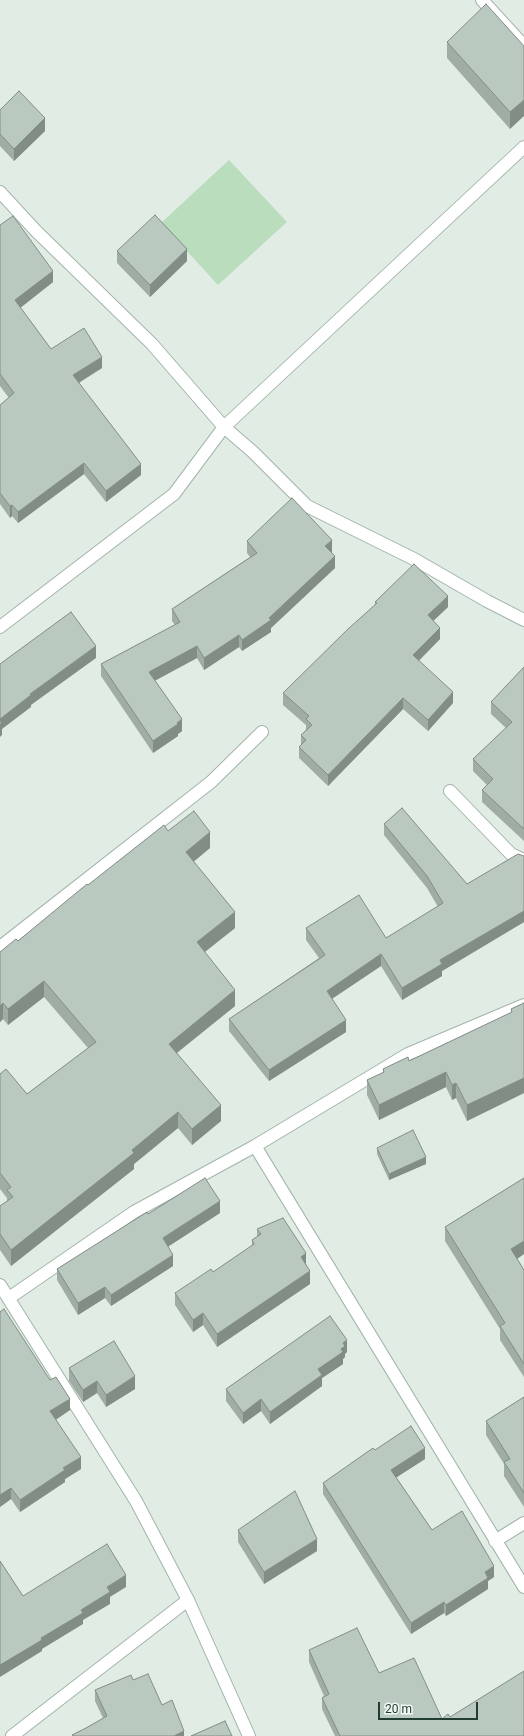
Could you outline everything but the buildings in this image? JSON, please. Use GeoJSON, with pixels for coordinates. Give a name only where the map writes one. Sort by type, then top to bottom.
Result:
{"type":"FeatureCollection","features":[{"type":"Feature","properties":{"kind":"street"},"geometry":{"type":"LineString","coordinates":[[482,0],[524,46]]}},
{"type":"Feature","properties":{"kind":"street"},"geometry":{"type":"LineString","coordinates":[[0,627],[174,494],[224,427],[524,147]]}},
{"type":"Feature","properties":{"kind":"street"},"geometry":{"type":"LineString","coordinates":[[0,192],[36,231],[152,344],[224,427],[253,452],[307,506],[414,560],[524,620]]}},
{"type":"Feature","properties":{"kind":"street"},"geometry":{"type":"LineString","coordinates":[[0,947],[211,782],[262,732]]}},
{"type":"Feature","properties":{"kind":"street"},"geometry":{"type":"LineString","coordinates":[[450,791],[511,854],[524,860]]}},
{"type":"Feature","properties":{"kind":"street"},"geometry":{"type":"LineString","coordinates":[[9,1298],[134,1212],[255,1146],[408,1054],[524,1005]]}},
{"type":"Feature","properties":{"kind":"street"},"geometry":{"type":"LineString","coordinates":[[255,1146],[524,1587]]}},
{"type":"Feature","properties":{"kind":"street"},"geometry":{"type":"LineString","coordinates":[[0,1285],[136,1501],[188,1600],[249,1736]]}},
{"type":"Feature","properties":{"kind":"street"},"geometry":{"type":"LineString","coordinates":[[495,1541],[524,1523]]}},
{"type":"Feature","properties":{"kind":"street"},"geometry":{"type":"LineString","coordinates":[[12,1736],[188,1600]]}},
{"type":"Feature","properties":{"kind":"green space"},"geometry":{"type":"Polygon","coordinates":[[[229,160],[287,222],[218,285],[161,223],[229,160]]]}}]}
